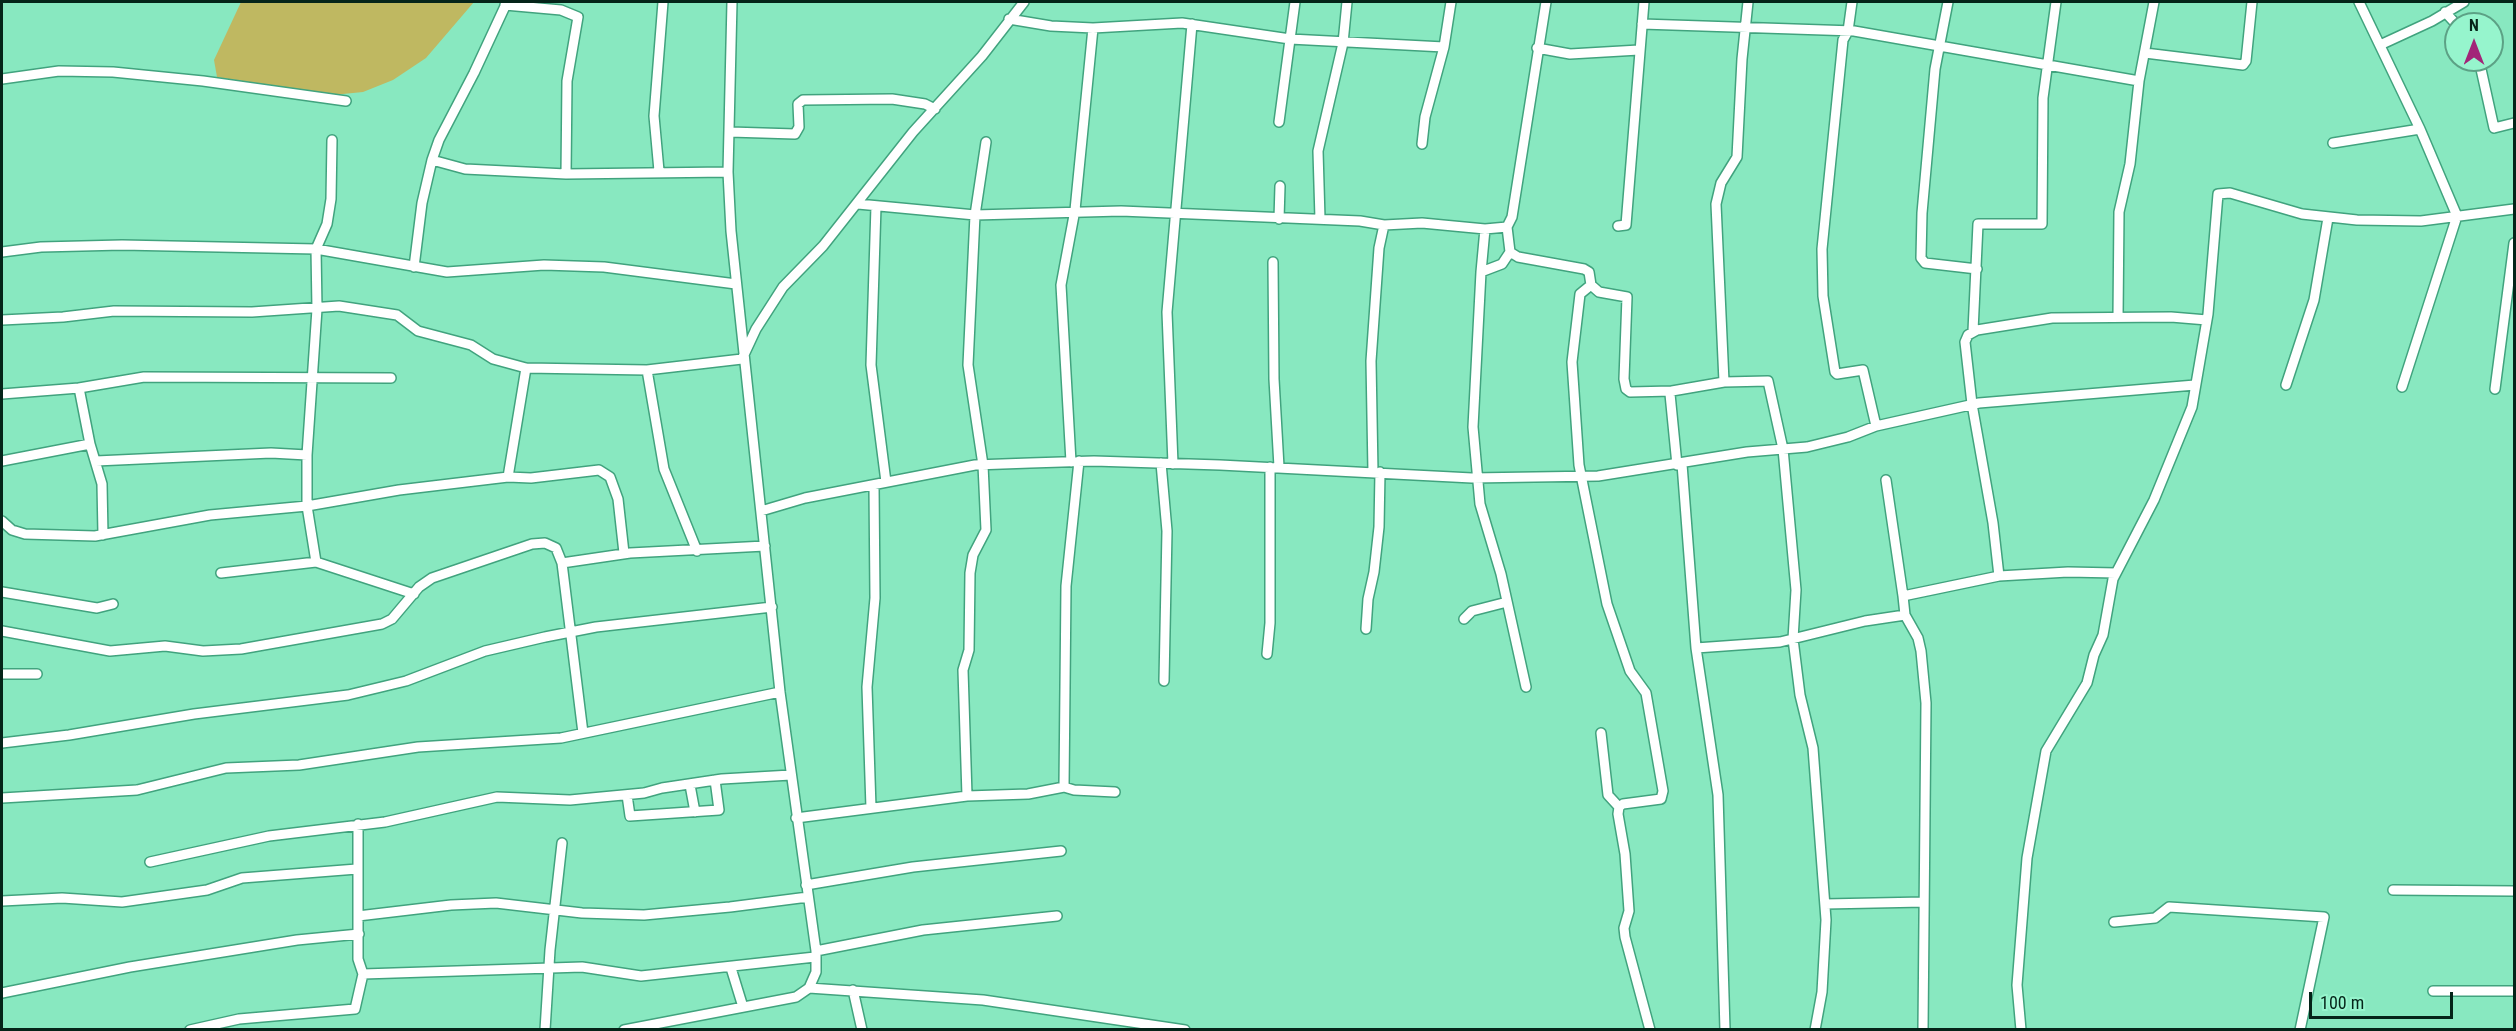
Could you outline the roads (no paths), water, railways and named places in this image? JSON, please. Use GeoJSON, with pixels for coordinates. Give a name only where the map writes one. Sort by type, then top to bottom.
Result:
{"type":"FeatureCollection","features":[{"type":"Feature","properties":{"kind":"street"},"geometry":{"type":"LineString","coordinates":[[659,171],[654,116],[663,2]]}},
{"type":"Feature","properties":{"kind":"street"},"geometry":{"type":"LineString","coordinates":[[624,1029],[644,1028],[796,997],[809,988],[816,972],[816,954],[780,692],[742,359],[728,172],[732,2]]}},
{"type":"Feature","properties":{"kind":"street"},"geometry":{"type":"LineString","coordinates":[[742,359],[756,329],[783,287],[824,246],[913,132],[1024,2]]}},
{"type":"Feature","properties":{"kind":"street"},"geometry":{"type":"LineString","coordinates":[[1280,122],[1295,2]]}},
{"type":"Feature","properties":{"kind":"street"},"geometry":{"type":"LineString","coordinates":[[1320,219],[1318,151],[1343,43],[1347,2]]}},
{"type":"Feature","properties":{"kind":"street"},"geometry":{"type":"LineString","coordinates":[[1422,144],[1425,117],[1444,47],[1451,2]]}},
{"type":"Feature","properties":{"kind":"street"},"geometry":{"type":"LineString","coordinates":[[1480,272],[1502,264],[1510,252],[1507,227],[1512,217],[1546,2]]}},
{"type":"Feature","properties":{"kind":"street"},"geometry":{"type":"LineString","coordinates":[[1618,226],[1626,225],[1644,2]]}},
{"type":"Feature","properties":{"kind":"street"},"geometry":{"type":"LineString","coordinates":[[1724,382],[1716,204],[1721,183],[1737,157],[1748,2]]}},
{"type":"Feature","properties":{"kind":"street"},"geometry":{"type":"LineString","coordinates":[[1852,2],[1848,31],[1843,40],[1822,249],[1823,296],[1835,372],[1837,374],[1863,370],[1876,426]]}},
{"type":"Feature","properties":{"kind":"street"},"geometry":{"type":"LineString","coordinates":[[1948,2],[1935,69],[1925,177],[1922,258],[1925,263],[1977,269]]}},
{"type":"Feature","properties":{"kind":"street"},"geometry":{"type":"LineString","coordinates":[[1999,576],[1972,404],[1965,342],[1973,331],[1978,224],[2042,224],[2043,98],[2056,2]]}},
{"type":"Feature","properties":{"kind":"street"},"geometry":{"type":"LineString","coordinates":[[2118,317],[2119,212],[2133,147],[2139,81],[2154,2]]}},
{"type":"Feature","properties":{"kind":"street"},"geometry":{"type":"LineString","coordinates":[[2145,52],[2243,65],[2246,61],[2252,2]]}},
{"type":"Feature","properties":{"kind":"street"},"geometry":{"type":"LineString","coordinates":[[2360,2],[2420,129],[2457,216],[2402,387]]}},
{"type":"Feature","properties":{"kind":"street"},"geometry":{"type":"LineString","coordinates":[[2445,12],[2464,2]]}},
{"type":"Feature","properties":{"kind":"street"},"geometry":{"type":"LineString","coordinates":[[414,267],[422,203],[432,160],[439,140],[506,4],[561,10],[578,17],[567,81],[566,174]]}},
{"type":"Feature","properties":{"kind":"street"},"geometry":{"type":"LineString","coordinates":[[2380,45],[2432,21],[2444,13]]}},
{"type":"Feature","properties":{"kind":"street"},"geometry":{"type":"LineString","coordinates":[[1009,19],[1051,26],[1093,28],[1154,23],[1192,24],[1290,39],[1444,47]]}},
{"type":"Feature","properties":{"kind":"street"},"geometry":{"type":"LineString","coordinates":[[1173,464],[1167,312],[1192,24]]}},
{"type":"Feature","properties":{"kind":"street"},"geometry":{"type":"LineString","coordinates":[[1642,24],[1848,31],[2139,81]]}},
{"type":"Feature","properties":{"kind":"street"},"geometry":{"type":"LineString","coordinates":[[1064,787],[1066,586],[1075,461],[1061,285],[1076,210],[1093,28]]}},
{"type":"Feature","properties":{"kind":"street"},"geometry":{"type":"LineString","coordinates":[[1537,48],[1570,54],[1639,50]]}},
{"type":"Feature","properties":{"kind":"street"},"geometry":{"type":"LineString","coordinates":[[2,78],[59,71],[114,72],[345,101]]}},
{"type":"Feature","properties":{"kind":"street"},"geometry":{"type":"LineString","coordinates":[[2482,72],[2494,128],[2514,123]]}},
{"type":"Feature","properties":{"kind":"street"},"geometry":{"type":"LineString","coordinates":[[730,132],[795,134],[799,127],[798,104],[803,100],[892,99],[925,104],[935,109]]}},
{"type":"Feature","properties":{"kind":"street"},"geometry":{"type":"LineString","coordinates":[[2333,143],[2420,129]]}},
{"type":"Feature","properties":{"kind":"street"},"geometry":{"type":"LineString","coordinates":[[316,562],[307,506],[308,455],[317,309],[316,249],[327,224],[331,199],[332,140]]}},
{"type":"Feature","properties":{"kind":"street"},"geometry":{"type":"LineString","coordinates":[[967,796],[963,669],[969,650],[970,573],[973,555],[986,530],[983,465],[968,364],[975,214],[986,142]]}},
{"type":"Feature","properties":{"kind":"street"},"geometry":{"type":"LineString","coordinates":[[432,160],[465,169],[566,174],[659,171],[728,172]]}},
{"type":"Feature","properties":{"kind":"street"},"geometry":{"type":"LineString","coordinates":[[1279,219],[1280,186]]}},
{"type":"Feature","properties":{"kind":"street"},"geometry":{"type":"LineString","coordinates":[[2021,1029],[2017,985],[2026,858],[2046,751],[2087,683],[2094,655],[2103,635],[2108,592],[2154,500],[2192,407],[2207,320],[2218,194],[2230,193],[2302,214],[2328,218],[2421,221],[2514,209]]}},
{"type":"Feature","properties":{"kind":"street"},"geometry":{"type":"LineString","coordinates":[[858,204],[975,214],[1009,215],[1076,210],[1174,212],[1279,219],[1320,219],[1384,225],[1422,223],[1485,229],[1507,227]]}},
{"type":"Feature","properties":{"kind":"street"},"geometry":{"type":"LineString","coordinates":[[876,206],[871,365],[886,482]]}},
{"type":"Feature","properties":{"kind":"street"},"geometry":{"type":"LineString","coordinates":[[2286,386],[2314,300],[2328,218]]}},
{"type":"Feature","properties":{"kind":"street"},"geometry":{"type":"LineString","coordinates":[[1366,629],[1368,599],[1379,527],[1371,361],[1379,248],[1384,225]]}},
{"type":"Feature","properties":{"kind":"street"},"geometry":{"type":"LineString","coordinates":[[1485,229],[1473,389],[1477,478],[1480,504],[1507,602],[1526,687]]}},
{"type":"Feature","properties":{"kind":"street"},"geometry":{"type":"LineString","coordinates":[[2495,389],[2514,243]]}},
{"type":"Feature","properties":{"kind":"street"},"geometry":{"type":"LineString","coordinates":[[2,252],[41,247],[122,245],[316,249],[447,272],[544,265],[604,267],[736,284]]}},
{"type":"Feature","properties":{"kind":"street"},"geometry":{"type":"LineString","coordinates":[[1510,252],[1518,257],[1584,269],[1589,272],[1591,285],[1599,292],[1627,297],[1629,300],[1624,379],[1629,392],[1672,391],[1724,382],[1768,381],[1783,449],[1796,590],[1793,639],[1800,695],[1813,748],[1825,903],[1827,944],[1815,1029]]}},
{"type":"Feature","properties":{"kind":"street"},"geometry":{"type":"LineString","coordinates":[[1267,654],[1270,623],[1274,467],[1273,262]]}},
{"type":"Feature","properties":{"kind":"street"},"geometry":{"type":"LineString","coordinates":[[1591,285],[1580,294],[1572,362],[1576,437],[1581,477],[1606,604],[1629,671],[1646,693],[1663,791],[1661,798],[1623,804],[1619,807]]}},
{"type":"Feature","properties":{"kind":"street"},"geometry":{"type":"LineString","coordinates":[[2,320],[114,310],[180,313],[317,309],[339,306],[397,315],[418,331],[471,345],[493,359],[526,368],[647,370],[742,359]]}},
{"type":"Feature","properties":{"kind":"street"},"geometry":{"type":"LineString","coordinates":[[1973,331],[2052,318],[2118,317],[2207,320]]}},
{"type":"Feature","properties":{"kind":"street"},"geometry":{"type":"LineString","coordinates":[[508,477],[526,368]]}},
{"type":"Feature","properties":{"kind":"street"},"geometry":{"type":"LineString","coordinates":[[647,370],[664,469],[697,550]]}},
{"type":"Feature","properties":{"kind":"street"},"geometry":{"type":"LineString","coordinates":[[2,394],[79,388],[144,377],[391,378]]}},
{"type":"Feature","properties":{"kind":"street"},"geometry":{"type":"LineString","coordinates":[[761,511],[805,498],[983,465],[1075,461],[1274,467],[1477,478],[1581,477],[1679,464],[1719,456],[1783,449],[1848,437],[1876,426],[1972,404],[2195,385]]}},
{"type":"Feature","properties":{"kind":"street"},"geometry":{"type":"LineString","coordinates":[[79,388],[90,444],[102,484],[104,535]]}},
{"type":"Feature","properties":{"kind":"street"},"geometry":{"type":"LineString","coordinates":[[1672,391],[1670,394],[1679,464],[1696,648],[1718,795],[1725,1029]]}},
{"type":"Feature","properties":{"kind":"street"},"geometry":{"type":"LineString","coordinates":[[2,460],[90,444]]}},
{"type":"Feature","properties":{"kind":"street"},"geometry":{"type":"LineString","coordinates":[[96,461],[271,453],[308,455]]}},
{"type":"Feature","properties":{"kind":"street"},"geometry":{"type":"LineString","coordinates":[[1161,463],[1167,531],[1164,681]]}},
{"type":"Feature","properties":{"kind":"street"},"geometry":{"type":"LineString","coordinates":[[2,521],[12,530],[25,534],[104,535],[210,515],[307,506],[399,490],[508,477],[550,476],[599,470],[610,477],[618,499],[624,553]]}},
{"type":"Feature","properties":{"kind":"street"},"geometry":{"type":"LineString","coordinates":[[1886,480],[1905,615],[1918,638],[1924,682],[1923,1029]]}},
{"type":"Feature","properties":{"kind":"street"},"geometry":{"type":"LineString","coordinates":[[871,808],[867,687],[875,598],[874,485]]}},
{"type":"Feature","properties":{"kind":"street"},"geometry":{"type":"LineString","coordinates":[[2,631],[110,651],[165,646],[203,651],[241,649],[382,624],[392,619],[432,578],[532,544],[545,543],[556,548],[562,563],[583,733]]}},
{"type":"Feature","properties":{"kind":"street"},"geometry":{"type":"LineString","coordinates":[[562,563],[624,553],[765,546]]}},
{"type":"Feature","properties":{"kind":"street"},"geometry":{"type":"LineString","coordinates":[[220,573],[316,562],[414,594]]}},
{"type":"Feature","properties":{"kind":"street"},"geometry":{"type":"LineString","coordinates":[[1903,596],[1999,576],[2068,572],[2116,573]]}},
{"type":"Feature","properties":{"kind":"street"},"geometry":{"type":"LineString","coordinates":[[2,592],[97,608],[114,604]]}},
{"type":"Feature","properties":{"kind":"street"},"geometry":{"type":"LineString","coordinates":[[1464,620],[1472,611],[1507,602]]}},
{"type":"Feature","properties":{"kind":"street"},"geometry":{"type":"LineString","coordinates":[[2,743],[69,735],[194,714],[348,695],[406,681],[485,651],[570,633],[772,607]]}},
{"type":"Feature","properties":{"kind":"street"},"geometry":{"type":"LineString","coordinates":[[1696,648],[1780,642],[1865,621],[1905,615]]}},
{"type":"Feature","properties":{"kind":"street"},"geometry":{"type":"LineString","coordinates":[[2,674],[37,674]]}},
{"type":"Feature","properties":{"kind":"street"},"geometry":{"type":"LineString","coordinates":[[2,798],[147,789],[226,768],[299,765],[418,747],[561,738],[780,692]]}},
{"type":"Feature","properties":{"kind":"street"},"geometry":{"type":"LineString","coordinates":[[1600,733],[1608,795],[1619,807],[1629,911],[1625,937],[1650,1029]]}},
{"type":"Feature","properties":{"kind":"street"},"geometry":{"type":"LineString","coordinates":[[150,862],[269,836],[339,829],[358,824],[406,818],[497,797],[570,800],[627,795],[715,780],[791,775]]}},
{"type":"Feature","properties":{"kind":"street"},"geometry":{"type":"LineString","coordinates":[[627,795],[630,816],[718,810],[715,780]]}},
{"type":"Feature","properties":{"kind":"street"},"geometry":{"type":"LineString","coordinates":[[690,784],[695,812]]}},
{"type":"Feature","properties":{"kind":"street"},"geometry":{"type":"LineString","coordinates":[[796,818],[967,796],[1028,794],[1064,787],[1074,790],[1115,792]]}},
{"type":"Feature","properties":{"kind":"street"},"geometry":{"type":"LineString","coordinates":[[190,1029],[239,1020],[355,1009],[363,974],[358,959],[358,824]]}},
{"type":"Feature","properties":{"kind":"street"},"geometry":{"type":"LineString","coordinates":[[545,1029],[561,843]]}},
{"type":"Feature","properties":{"kind":"street"},"geometry":{"type":"LineString","coordinates":[[806,885],[913,867],[1061,851]]}},
{"type":"Feature","properties":{"kind":"street"},"geometry":{"type":"LineString","coordinates":[[2,901],[62,898],[122,902],[207,890],[242,878],[357,869]]}},
{"type":"Feature","properties":{"kind":"street"},"geometry":{"type":"LineString","coordinates":[[2393,890],[2514,891]]}},
{"type":"Feature","properties":{"kind":"street"},"geometry":{"type":"LineString","coordinates":[[358,916],[451,905],[496,903],[554,910],[644,915],[730,908],[808,897]]}},
{"type":"Feature","properties":{"kind":"street"},"geometry":{"type":"LineString","coordinates":[[1825,903],[1924,902]]}},
{"type":"Feature","properties":{"kind":"street"},"geometry":{"type":"LineString","coordinates":[[2114,922],[2155,918],[2169,907],[2324,917],[2300,1029]]}},
{"type":"Feature","properties":{"kind":"street"},"geometry":{"type":"LineString","coordinates":[[363,974],[582,967],[641,976],[730,968],[816,954],[923,930],[1057,916]]}},
{"type":"Feature","properties":{"kind":"street"},"geometry":{"type":"LineString","coordinates":[[2,993],[129,967],[297,940],[359,934]]}},
{"type":"Feature","properties":{"kind":"street"},"geometry":{"type":"LineString","coordinates":[[730,968],[743,1007]]}},
{"type":"Feature","properties":{"kind":"street"},"geometry":{"type":"LineString","coordinates":[[809,988],[983,1000],[1185,1029]]}},
{"type":"Feature","properties":{"kind":"street"},"geometry":{"type":"LineString","coordinates":[[853,990],[862,1029]]}},
{"type":"Feature","properties":{"kind":"street"},"geometry":{"type":"LineString","coordinates":[[2433,991],[2514,991]]}}]}
